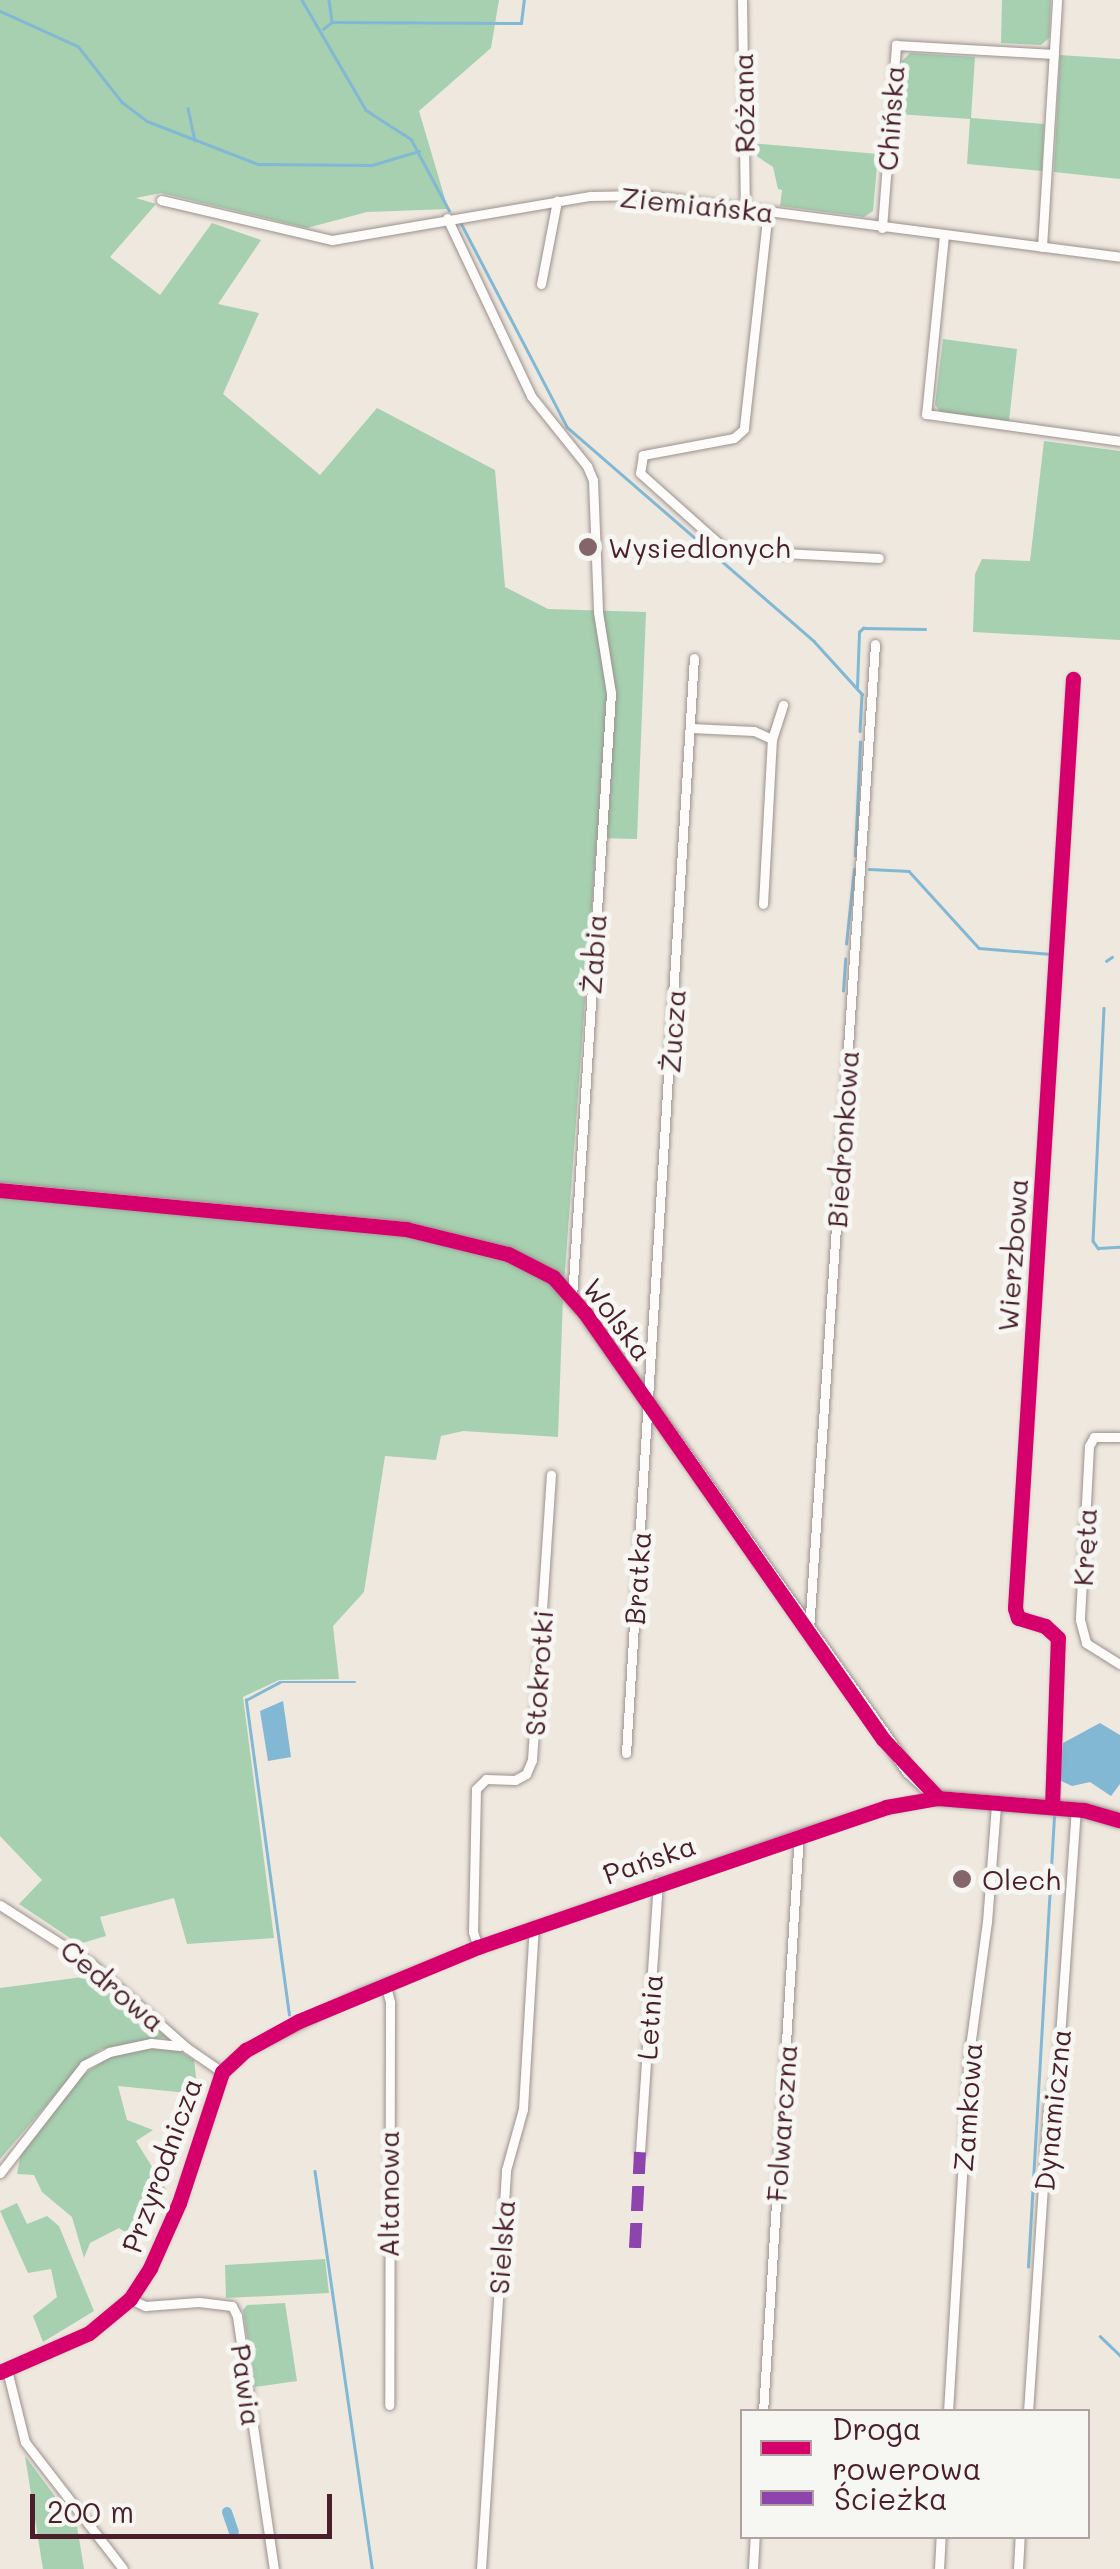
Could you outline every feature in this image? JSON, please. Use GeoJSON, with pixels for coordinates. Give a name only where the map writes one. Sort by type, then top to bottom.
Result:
{"type":"FeatureCollection","features":[{"type":"Feature","properties":{"kind":"street","name":"Różana"},"geometry":{"type":"LineString","coordinates":[[742,0],[746,207]]}},
{"type":"Feature","properties":{"kind":"street"},"geometry":{"type":"LineString","coordinates":[[1042,247],[1057,0]]}},
{"type":"Feature","properties":{"kind":"street","name":"Chińska"},"geometry":{"type":"LineString","coordinates":[[882,228],[896,45],[1054,54]]}},
{"type":"Feature","properties":{"kind":"street","name":"Ziemiańska"},"geometry":{"type":"LineString","coordinates":[[161,200],[332,240],[558,201],[644,195],[1120,257]]}},
{"type":"Feature","properties":{"kind":"street"},"geometry":{"type":"LineString","coordinates":[[541,284],[558,201]]}},
{"type":"Feature","properties":{"kind":"street"},"geometry":{"type":"LineString","coordinates":[[768,210],[744,429],[734,438],[643,455],[640,473],[726,550],[879,558]]}},
{"type":"Feature","properties":{"kind":"street","name":"Żabia"},"geometry":{"type":"LineString","coordinates":[[446,218],[532,396],[587,466],[593,480],[598,612],[611,693],[572,1297]]}},
{"type":"Feature","properties":{"kind":"street"},"geometry":{"type":"LineString","coordinates":[[944,235],[926,414],[1120,441]]}},
{"type":"Feature","properties":{"kind":"street","name":"Biedronkowa"},"geometry":{"type":"LineString","coordinates":[[809,1633],[875,644]]}},
{"type":"Feature","properties":{"kind":"street","name":"Żucza"},"geometry":{"type":"LineString","coordinates":[[648,1404],[694,658]]}},
{"type":"Feature","properties":{"kind":"street","name":"Wierzbowa"},"geometry":{"type":"LineString","coordinates":[[1052,1807],[1058,1638],[1044,1626],[1018,1618],[1015,1608],[1073,679]]}},
{"type":"Feature","properties":{"kind":"street"},"geometry":{"type":"LineString","coordinates":[[763,904],[772,739],[783,706]]}},
{"type":"Feature","properties":{"kind":"street"},"geometry":{"type":"LineString","coordinates":[[691,728],[754,731],[772,739]]}},
{"type":"Feature","properties":{"kind":"street","name":"Wolska"},"geometry":{"type":"LineString","coordinates":[[0,1190],[406,1229],[508,1254],[553,1276],[572,1297],[896,1756],[938,1798]]}},
{"type":"Feature","properties":{"kind":"street","name":"Bratka"},"geometry":{"type":"LineString","coordinates":[[626,1753],[648,1404]]}},
{"type":"Feature","properties":{"kind":"street","name":"Kręta"},"geometry":{"type":"LineString","coordinates":[[1120,1436],[1094,1437],[1089,1446],[1080,1620],[1086,1643],[1120,1664]]}},
{"type":"Feature","properties":{"kind":"street","name":"Stokrotki"},"geometry":{"type":"LineString","coordinates":[[478,1946],[473,1932],[476,1789],[486,1779],[515,1780],[526,1774],[532,1760],[551,1475]]}},
{"type":"Feature","properties":{"kind":"street","name":"Pańska"},"geometry":{"type":"LineString","coordinates":[[222,2072],[271,2036],[384,1982],[658,1882],[886,1807],[938,1798],[1076,1809],[1120,1820]]}},
{"type":"Feature","properties":{"kind":"street","name":"Zamkowa"},"geometry":{"type":"LineString","coordinates":[[948,2409],[970,2047],[987,1922],[996,1804]]}},
{"type":"Feature","properties":{"kind":"street","name":"Dynamiczna"},"geometry":{"type":"LineString","coordinates":[[1028,2409],[1048,2110],[1058,2065],[1076,1809]]}},
{"type":"Feature","properties":{"kind":"street","name":"Folwarczna"},"geometry":{"type":"LineString","coordinates":[[763,2409],[799,1834]]}},
{"type":"Feature","properties":{"kind":"street","name":"Letnia"},"geometry":{"type":"LineString","coordinates":[[640,2152],[658,1882]]}},
{"type":"Feature","properties":{"kind":"street","name":"Cedrowa"},"geometry":{"type":"LineString","coordinates":[[0,1906],[92,1963],[186,2048],[222,2072]]}},
{"type":"Feature","properties":{"kind":"street","name":"Sielska"},"geometry":{"type":"LineString","coordinates":[[480,2569],[506,2170],[523,2108],[534,1926]]}},
{"type":"Feature","properties":{"kind":"street","name":"Altanowa"},"geometry":{"type":"LineString","coordinates":[[384,1982],[390,2002],[389,2405]]}},
{"type":"Feature","properties":{"kind":"street"},"geometry":{"type":"LineString","coordinates":[[0,2173],[84,2066],[109,2052],[151,2043],[186,2048]]}},
{"type":"Feature","properties":{"kind":"street","name":"Przyrodnicza"},"geometry":{"type":"LineString","coordinates":[[3,2371],[90,2333],[130,2299],[150,2268],[179,2203],[222,2072]]}},
{"type":"Feature","properties":{"kind":"street","name":"Pawia"},"geometry":{"type":"LineString","coordinates":[[130,2299],[145,2306],[199,2302],[232,2306],[237,2316],[274,2569]]}},
{"type":"Feature","properties":{"kind":"street"},"geometry":{"type":"LineString","coordinates":[[3,2371],[24,2442],[123,2569]]}},
{"type":"Feature","properties":{"kind":"street"},"geometry":{"type":"LineString","coordinates":[[754,2569],[756,2539]]}},
{"type":"Feature","properties":{"kind":"street"},"geometry":{"type":"LineString","coordinates":[[939,2569],[941,2539]]}},
{"type":"Feature","properties":{"kind":"street"},"geometry":{"type":"LineString","coordinates":[[1018,2569],[1020,2539]]}},
{"type":"Feature","properties":{"kind":"green space"},"geometry":{"type":"Polygon","coordinates":[[[0,0],[499,0],[491,48],[419,111],[448,209],[367,212],[307,228],[161,193],[136,198],[156,204],[110,257],[160,295],[212,223],[261,240],[218,304],[259,313],[223,394],[320,475],[377,408],[495,470],[505,587],[548,609],[646,612],[637,839],[597,838],[563,1298],[558,1437],[463,1431],[441,1436],[436,1460],[385,1456],[364,1592],[333,1626],[339,1679],[279,1680],[243,1697],[274,1938],[187,1944],[174,1898],[100,1917],[106,1936],[79,1944],[19,1904],[42,1880],[0,1836],[0,0]]]}},
{"type":"Feature","properties":{"kind":"green space"},"geometry":{"type":"Polygon","coordinates":[[[1002,0],[1051,0],[1049,38],[1041,45],[1001,43],[1002,0]]]}},
{"type":"Feature","properties":{"kind":"green space"},"geometry":{"type":"Polygon","coordinates":[[[910,53],[975,57],[971,118],[1044,124],[1042,171],[967,164],[970,119],[897,114],[902,61],[910,53]]]}},
{"type":"Feature","properties":{"kind":"green space"},"geometry":{"type":"Polygon","coordinates":[[[1060,55],[1120,59],[1120,179],[1054,172],[1060,55]]]}},
{"type":"Feature","properties":{"kind":"green space"},"geometry":{"type":"Polygon","coordinates":[[[750,143],[878,154],[873,211],[864,217],[780,206],[782,190],[778,189],[773,167],[758,157],[750,143]]]}},
{"type":"Feature","properties":{"kind":"green space"},"geometry":{"type":"Polygon","coordinates":[[[943,339],[1017,349],[1009,421],[941,413],[935,405],[943,339]]]}},
{"type":"Feature","properties":{"kind":"green space"},"geometry":{"type":"Polygon","coordinates":[[[1044,441],[1120,451],[1120,640],[973,632],[975,574],[982,559],[1030,561],[1044,441]]]}},
{"type":"Feature","properties":{"kind":"green space"},"geometry":{"type":"Polygon","coordinates":[[[90,1976],[167,2037],[101,2049],[84,2061],[0,2159],[0,1988],[90,1976]]]}},
{"type":"Feature","properties":{"kind":"green space"},"geometry":{"type":"Polygon","coordinates":[[[168,2044],[194,2060],[198,2094],[118,2086],[127,2120],[153,2130],[136,2141],[167,2191],[140,2242],[119,2228],[90,2243],[84,2258],[72,2217],[42,2192],[34,2175],[17,2174],[22,2148],[83,2075],[120,2049],[168,2044]]]}},
{"type":"Feature","properties":{"kind":"green space"},"geometry":{"type":"Polygon","coordinates":[[[17,2203],[27,2224],[47,2216],[59,2226],[94,2311],[43,2342],[33,2316],[57,2297],[51,2269],[28,2273],[0,2211],[17,2203]]]}},
{"type":"Feature","properties":{"kind":"green space"},"geometry":{"type":"Polygon","coordinates":[[[325,2259],[329,2293],[226,2298],[225,2265],[325,2259]]]}},
{"type":"Feature","properties":{"kind":"green space"},"geometry":{"type":"Polygon","coordinates":[[[285,2303],[297,2381],[255,2387],[243,2310],[247,2305],[285,2303]]]}},
{"type":"Feature","properties":{"kind":"green space"},"geometry":{"type":"Polygon","coordinates":[[[25,2456],[77,2526],[84,2569],[43,2569],[25,2456]]]}},
{"type":"Feature","properties":{"kind":"water"},"geometry":{"type":"Polygon","coordinates":[[[283,1701],[291,1757],[268,1761],[260,1711],[283,1701]]]}},
{"type":"Feature","properties":{"kind":"water"},"geometry":{"type":"Polygon","coordinates":[[[1100,1723],[1120,1735],[1120,1784],[1111,1796],[1090,1782],[1072,1786],[1059,1780],[1063,1743],[1100,1723]]]}},
{"type":"Feature","properties":{"kind":"waterway"},"geometry":{"type":"LineString","coordinates":[[302,0],[366,110],[411,139],[449,210]]}},
{"type":"Feature","properties":{"kind":"waterway"},"geometry":{"type":"LineString","coordinates":[[329,0],[332,22]]}},
{"type":"Feature","properties":{"kind":"waterway"},"geometry":{"type":"LineString","coordinates":[[323,29],[332,22],[521,23],[524,0]]}},
{"type":"Feature","properties":{"kind":"waterway"},"geometry":{"type":"LineString","coordinates":[[0,11],[78,46],[122,102],[147,121],[258,164],[372,165],[419,151]]}},
{"type":"Feature","properties":{"kind":"waterway"},"geometry":{"type":"LineString","coordinates":[[188,108],[195,140]]}},
{"type":"Feature","properties":{"kind":"waterway"},"geometry":{"type":"LineString","coordinates":[[461,223],[567,427],[814,641],[862,694],[860,731]]}},
{"type":"Feature","properties":{"kind":"waterway"},"geometry":{"type":"LineString","coordinates":[[857,687],[859,632],[863,628],[925,629]]}},
{"type":"Feature","properties":{"kind":"waterway"},"geometry":{"type":"LineString","coordinates":[[855,856],[860,742]]}},
{"type":"Feature","properties":{"kind":"waterway"},"geometry":{"type":"LineString","coordinates":[[846,944],[854,869]]}},
{"type":"Feature","properties":{"kind":"waterway"},"geometry":{"type":"LineString","coordinates":[[869,869],[909,871],[979,948],[1051,954]]}},
{"type":"Feature","properties":{"kind":"waterway"},"geometry":{"type":"LineString","coordinates":[[1106,961],[1112,957]]}},
{"type":"Feature","properties":{"kind":"waterway"},"geometry":{"type":"LineString","coordinates":[[843,991],[845,959]]}},
{"type":"Feature","properties":{"kind":"waterway"},"geometry":{"type":"LineString","coordinates":[[1104,1008],[1093,1241],[1098,1248],[1120,1247]]}},
{"type":"Feature","properties":{"kind":"waterway"},"geometry":{"type":"LineString","coordinates":[[289,2015],[246,1700],[280,1682],[355,1682]]}},
{"type":"Feature","properties":{"kind":"waterway"},"geometry":{"type":"LineString","coordinates":[[1028,2267],[1054,1818]]}},
{"type":"Feature","properties":{"kind":"waterway"},"geometry":{"type":"LineString","coordinates":[[315,2171],[372,2569]]}},
{"type":"Feature","properties":{"kind":"waterway"},"geometry":{"type":"LineString","coordinates":[[1100,2336],[1120,2355]]}},
{"type":"Feature","properties":{"kind":"waterway"},"geometry":{"type":"LineString","coordinates":[[227,2512],[234,2532]]}},
{"type":"Feature","properties":{"kind":"marked path"},"geometry":{"type":"LineString","coordinates":[[635,2248],[640,2152]]}},
{"type":"Feature","properties":{"kind":"cycle path"},"geometry":{"type":"LineString","coordinates":[[1052,1807],[1058,1638],[1045,1626],[1018,1618],[1015,1608],[1073,679]]}},
{"type":"Feature","properties":{"kind":"cycle path"},"geometry":{"type":"LineString","coordinates":[[0,1190],[406,1229],[508,1254],[553,1277],[585,1313],[883,1739],[938,1798]]}},
{"type":"Feature","properties":{"kind":"cycle path"},"geometry":{"type":"LineString","coordinates":[[0,2372],[89,2333],[130,2299],[150,2268],[179,2203],[222,2072],[246,2050],[299,2021],[478,1947],[886,1807],[938,1798],[1084,1810],[1120,1820]]}},
{"type":"Feature","properties":{"kind":"place","name":"Wysiedlonych"},"geometry":{"type":"Point","coordinates":[588,547]}},
{"type":"Feature","properties":{"kind":"place","name":"Olech"},"geometry":{"type":"Point","coordinates":[962,1879]}}]}
